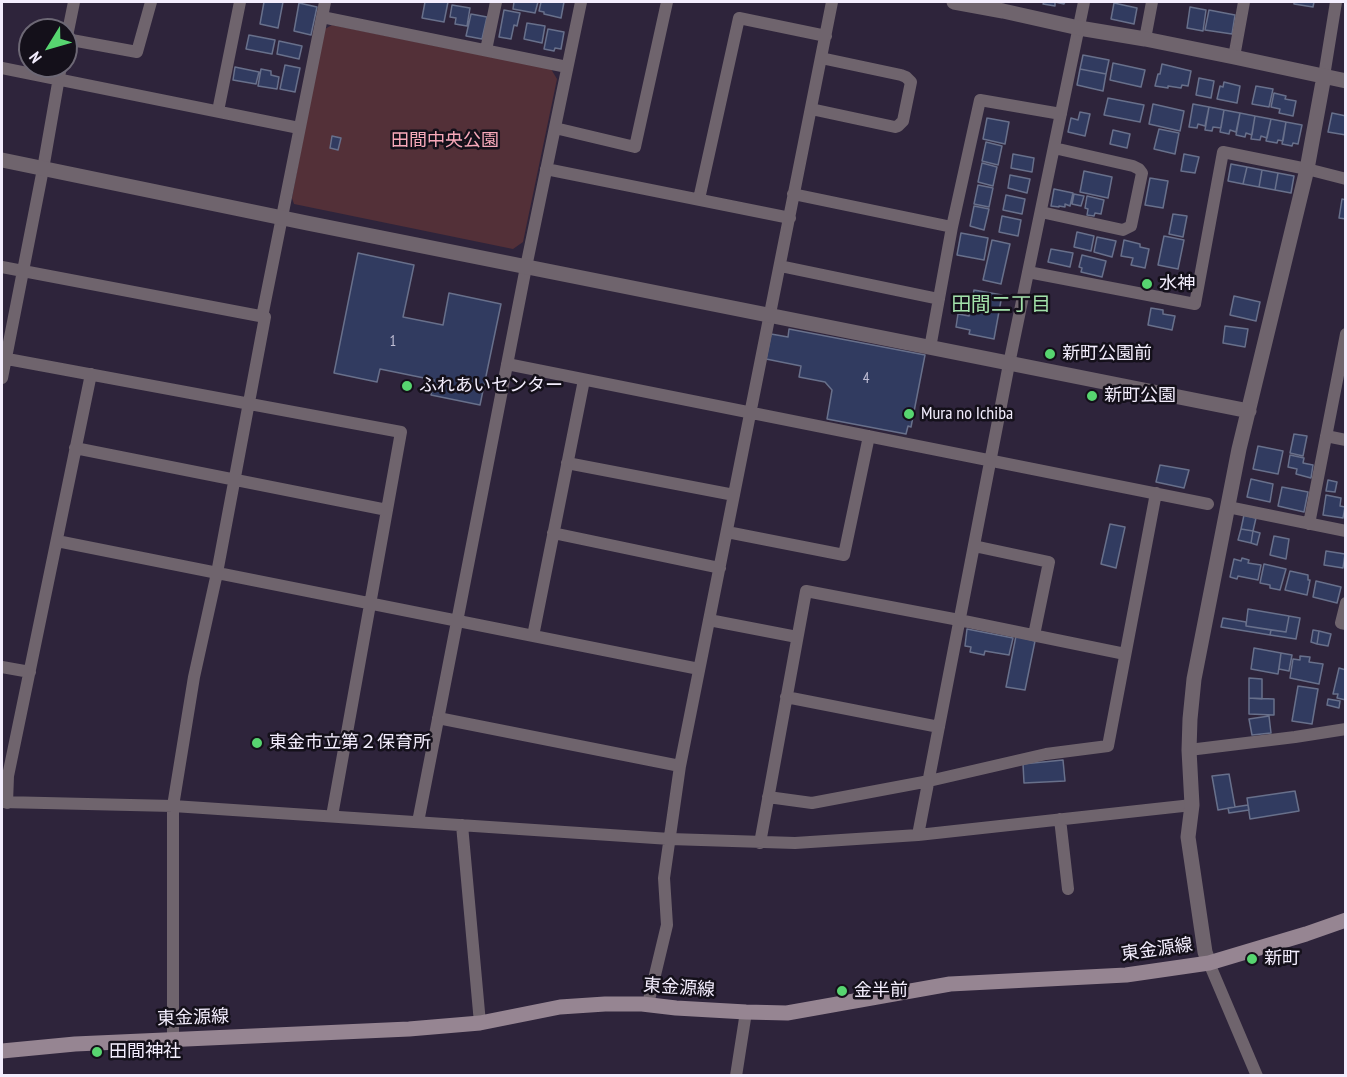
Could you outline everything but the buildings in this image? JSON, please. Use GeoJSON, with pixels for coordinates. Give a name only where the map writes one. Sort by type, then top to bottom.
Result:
{"type":"FeatureCollection","features":[{"type":"Feature","properties":{"kind":"main road","name":"東金源線"},"geometry":{"type":"LineString","coordinates":[[2,1051],[75,1044],[409,1029],[480,1023],[560,1007],[605,1004],[648,1004],[676,1008],[787,1013],[950,984],[1126,975],[1209,963],[1346,920]]}},
{"type":"Feature","properties":{"kind":"street"},"geometry":{"type":"LineString","coordinates":[[71,18],[74,2]]}},
{"type":"Feature","properties":{"kind":"street"},"geometry":{"type":"LineString","coordinates":[[78,42],[137,52],[151,2]]}},
{"type":"Feature","properties":{"kind":"street"},"geometry":{"type":"LineString","coordinates":[[218,111],[240,2]]}},
{"type":"Feature","properties":{"kind":"street"},"geometry":{"type":"LineString","coordinates":[[173,1039],[173,806],[194,677],[217,573],[265,318],[262,317],[326,2]]}},
{"type":"Feature","properties":{"kind":"street"},"geometry":{"type":"LineString","coordinates":[[486,50],[496,2]]}},
{"type":"Feature","properties":{"kind":"street"},"geometry":{"type":"LineString","coordinates":[[418,822],[526,267],[581,2]]}},
{"type":"Feature","properties":{"kind":"street"},"geometry":{"type":"LineString","coordinates":[[555,128],[635,147],[667,2]]}},
{"type":"Feature","properties":{"kind":"street"},"geometry":{"type":"LineString","coordinates":[[648,1004],[667,925],[664,878],[680,766],[832,2]]}},
{"type":"Feature","properties":{"kind":"street"},"geometry":{"type":"LineString","coordinates":[[954,2],[1004,6],[1079,28],[1145,39],[1346,81]]}},
{"type":"Feature","properties":{"kind":"street"},"geometry":{"type":"LineString","coordinates":[[918,835],[1009,364],[1084,2]]}},
{"type":"Feature","properties":{"kind":"street"},"geometry":{"type":"LineString","coordinates":[[1145,39],[1152,2]]}},
{"type":"Feature","properties":{"kind":"street"},"geometry":{"type":"LineString","coordinates":[[1234,57],[1244,2]]}},
{"type":"Feature","properties":{"kind":"street"},"geometry":{"type":"LineString","coordinates":[[1257,1076],[1205,952],[1188,837],[1192,805],[1190,719],[1194,679],[1228,507],[1307,169],[1336,2]]}},
{"type":"Feature","properties":{"kind":"street"},"geometry":{"type":"LineString","coordinates":[[322,17],[567,67]]}},
{"type":"Feature","properties":{"kind":"street"},"geometry":{"type":"LineString","coordinates":[[699,200],[739,18],[826,36]]}},
{"type":"Feature","properties":{"kind":"street"},"geometry":{"type":"LineString","coordinates":[[811,109],[895,127],[903,121],[911,82],[901,75],[821,58]]}},
{"type":"Feature","properties":{"kind":"street"},"geometry":{"type":"LineString","coordinates":[[2,68],[299,128]]}},
{"type":"Feature","properties":{"kind":"street"},"geometry":{"type":"LineString","coordinates":[[2,378],[3,358],[43,169],[58,79]]}},
{"type":"Feature","properties":{"kind":"street"},"geometry":{"type":"LineString","coordinates":[[930,348],[952,227],[980,100],[1061,114]]}},
{"type":"Feature","properties":{"kind":"street"},"geometry":{"type":"LineString","coordinates":[[1041,212],[1123,230],[1131,226],[1142,173],[1133,166],[1054,148]]}},
{"type":"Feature","properties":{"kind":"street"},"geometry":{"type":"LineString","coordinates":[[1028,272],[1195,304],[1223,152],[1346,179]]}},
{"type":"Feature","properties":{"kind":"street"},"geometry":{"type":"LineString","coordinates":[[2,160],[1249,411]]}},
{"type":"Feature","properties":{"kind":"street"},"geometry":{"type":"LineString","coordinates":[[546,169],[790,218]]}},
{"type":"Feature","properties":{"kind":"street"},"geometry":{"type":"LineString","coordinates":[[793,194],[952,227]]}},
{"type":"Feature","properties":{"kind":"street"},"geometry":{"type":"LineString","coordinates":[[780,266],[939,299]]}},
{"type":"Feature","properties":{"kind":"street"},"geometry":{"type":"LineString","coordinates":[[2,267],[262,317]]}},
{"type":"Feature","properties":{"kind":"street"},"geometry":{"type":"LineString","coordinates":[[1309,524],[1346,334]]}},
{"type":"Feature","properties":{"kind":"street"},"geometry":{"type":"LineString","coordinates":[[3,358],[401,432],[332,816]]}},
{"type":"Feature","properties":{"kind":"street"},"geometry":{"type":"LineString","coordinates":[[507,364],[1208,504]]}},
{"type":"Feature","properties":{"kind":"street"},"geometry":{"type":"LineString","coordinates":[[91,374],[4,803],[173,806],[760,843],[918,835],[1192,805]]}},
{"type":"Feature","properties":{"kind":"street"},"geometry":{"type":"LineString","coordinates":[[533,636],[584,380]]}},
{"type":"Feature","properties":{"kind":"street"},"geometry":{"type":"LineString","coordinates":[[727,532],[844,555],[869,436]]}},
{"type":"Feature","properties":{"kind":"street"},"geometry":{"type":"LineString","coordinates":[[1326,436],[1346,440]]}},
{"type":"Feature","properties":{"kind":"street"},"geometry":{"type":"LineString","coordinates":[[75,448],[387,510]]}},
{"type":"Feature","properties":{"kind":"street"},"geometry":{"type":"LineString","coordinates":[[567,463],[734,495]]}},
{"type":"Feature","properties":{"kind":"street"},"geometry":{"type":"LineString","coordinates":[[768,797],[812,803],[929,781],[1046,754],[1108,746],[1156,493]]}},
{"type":"Feature","properties":{"kind":"street"},"geometry":{"type":"LineString","coordinates":[[1228,507],[1346,531]]}},
{"type":"Feature","properties":{"kind":"street"},"geometry":{"type":"LineString","coordinates":[[553,533],[720,568]]}},
{"type":"Feature","properties":{"kind":"street"},"geometry":{"type":"LineString","coordinates":[[57,541],[699,669]]}},
{"type":"Feature","properties":{"kind":"street"},"geometry":{"type":"LineString","coordinates":[[974,546],[1049,562],[1034,635]]}},
{"type":"Feature","properties":{"kind":"street"},"geometry":{"type":"LineString","coordinates":[[760,843],[806,591],[1125,654]]}},
{"type":"Feature","properties":{"kind":"street"},"geometry":{"type":"LineString","coordinates":[[1346,603],[1341,623],[1346,624]]}},
{"type":"Feature","properties":{"kind":"street"},"geometry":{"type":"LineString","coordinates":[[709,620],[797,637]]}},
{"type":"Feature","properties":{"kind":"street"},"geometry":{"type":"LineString","coordinates":[[2,667],[30,672]]}},
{"type":"Feature","properties":{"kind":"street"},"geometry":{"type":"LineString","coordinates":[[786,697],[939,727]]}},
{"type":"Feature","properties":{"kind":"street"},"geometry":{"type":"LineString","coordinates":[[438,718],[680,766]]}},
{"type":"Feature","properties":{"kind":"street"},"geometry":{"type":"LineString","coordinates":[[1189,750],[1346,729]]}},
{"type":"Feature","properties":{"kind":"street"},"geometry":{"type":"LineString","coordinates":[[1060,819],[1068,889]]}},
{"type":"Feature","properties":{"kind":"street"},"geometry":{"type":"LineString","coordinates":[[462,825],[480,1023]]}},
{"type":"Feature","properties":{"kind":"street"},"geometry":{"type":"LineString","coordinates":[[736,1076],[746,1012]]}},
{"type":"Feature","properties":{"kind":"green space","name":"田間中央公園"},"geometry":{"type":"Polygon","coordinates":[[[332,25],[551,69],[557,79],[523,242],[513,249],[294,204],[292,198],[323,30],[332,25]]]}},
{"type":"Feature","properties":{"kind":"place","name":"水神"},"geometry":{"type":"Point","coordinates":[1147,284]}},
{"type":"Feature","properties":{"kind":"place","name":"新町公園前"},"geometry":{"type":"Point","coordinates":[1050,354]}},
{"type":"Feature","properties":{"kind":"place","name":"ふれあいセンター"},"geometry":{"type":"Point","coordinates":[407,386]}},
{"type":"Feature","properties":{"kind":"place","name":"新町公園"},"geometry":{"type":"Point","coordinates":[1092,396]}},
{"type":"Feature","properties":{"kind":"place","name":"Mura no Ichiba"},"geometry":{"type":"Point","coordinates":[909,414]}},
{"type":"Feature","properties":{"kind":"place","name":"東金市立第２保育所"},"geometry":{"type":"Point","coordinates":[257,743]}},
{"type":"Feature","properties":{"kind":"place","name":"新町"},"geometry":{"type":"Point","coordinates":[1252,959]}},
{"type":"Feature","properties":{"kind":"place","name":"金半前"},"geometry":{"type":"Point","coordinates":[842,991]}},
{"type":"Feature","properties":{"kind":"place","name":"田間神社"},"geometry":{"type":"Point","coordinates":[97,1052]}},
{"type":"Feature","properties":{"kind":"district","name":"田間二丁目"},"geometry":{"type":"Point","coordinates":[1001,305]}}]}
